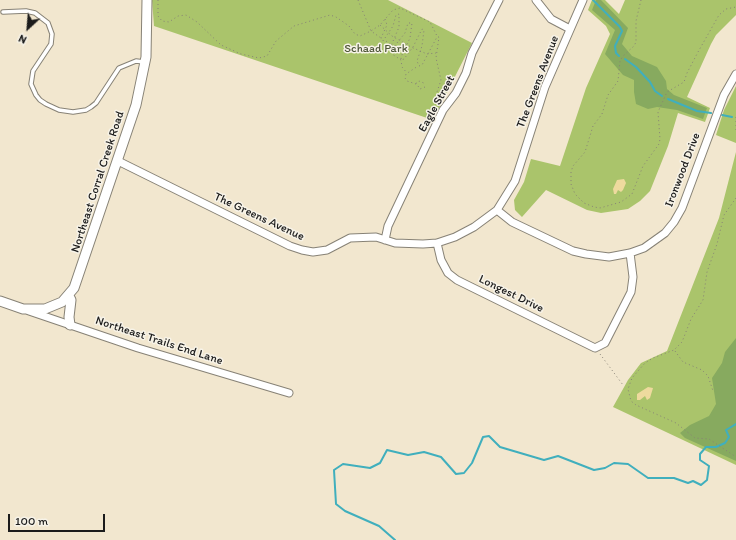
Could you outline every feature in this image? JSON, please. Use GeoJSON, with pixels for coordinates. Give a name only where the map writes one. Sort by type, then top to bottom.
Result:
{"type":"FeatureCollection","features":[{"type":"Feature","properties":{"kind":"street","name":"Northeast Corral Creek Road"},"geometry":{"type":"LineString","coordinates":[[69,296],[80,273],[136,105],[145,62],[148,35],[147,0]]}},
{"type":"Feature","properties":{"kind":"street","name":"Eagle Street"},"geometry":{"type":"LineString","coordinates":[[385,240],[388,226],[441,116],[456,93],[466,73],[472,53],[499,0]]}},
{"type":"Feature","properties":{"kind":"street"},"geometry":{"type":"LineString","coordinates":[[536,0],[551,19],[570,29]]}},
{"type":"Feature","properties":{"kind":"street","name":"The Greens Avenue"},"geometry":{"type":"LineString","coordinates":[[118,161],[290,246],[302,250],[313,252],[327,250],[350,238],[376,237],[408,244],[437,243],[464,233],[497,210],[515,181],[545,87],[583,0]]}},
{"type":"Feature","properties":{"kind":"street","name":"Ironwood Drive"},"geometry":{"type":"LineString","coordinates":[[497,210],[512,222],[573,251],[609,257],[630,253],[655,241],[674,222],[687,197],[724,95],[736,74]]}},
{"type":"Feature","properties":{"kind":"street","name":"Longest Drive"},"geometry":{"type":"LineString","coordinates":[[437,243],[441,260],[448,273],[457,280],[595,348]]}},
{"type":"Feature","properties":{"kind":"street"},"geometry":{"type":"LineString","coordinates":[[595,348],[606,343],[631,292],[633,277],[630,253]]}},
{"type":"Feature","properties":{"kind":"street"},"geometry":{"type":"LineString","coordinates":[[0,301],[23,309],[45,309],[55,306],[69,296],[71,300],[69,316],[70,325]]}},
{"type":"Feature","properties":{"kind":"street","name":"Northeast Trails End Lane"},"geometry":{"type":"LineString","coordinates":[[23,309],[138,348],[289,393]]}},
{"type":"Feature","properties":{"kind":"lane"},"geometry":{"type":"LineString","coordinates":[[3,12],[35,12],[48,23],[52,34],[51,44],[34,71],[32,84],[36,95],[40,100],[59,110],[73,112],[86,110],[96,103],[119,68],[136,61],[145,62]]}},
{"type":"Feature","properties":{"kind":"path"},"geometry":{"type":"LineString","coordinates":[[158,0],[158,16],[162,21],[169,22],[183,15],[190,16],[221,45],[251,57],[260,58],[267,56],[276,41],[294,26],[323,16],[336,17],[349,26],[358,36],[371,31],[380,25],[396,8],[407,10],[430,22],[437,37],[439,38],[436,53],[441,80],[434,112],[441,116]]}},
{"type":"Feature","properties":{"kind":"path"},"geometry":{"type":"LineString","coordinates":[[358,0],[371,31],[382,38],[382,41],[385,40],[392,46]]}},
{"type":"Feature","properties":{"kind":"path"},"geometry":{"type":"LineString","coordinates":[[641,0],[636,21],[636,42],[620,60],[618,81],[608,95],[602,114],[593,126],[585,152],[573,166],[571,172],[571,184],[575,194],[584,203],[594,207],[600,208],[621,202],[632,194],[643,166],[660,139],[658,112],[667,92],[684,82],[687,73],[719,15],[726,9],[736,7]]}},
{"type":"Feature","properties":{"kind":"path"},"geometry":{"type":"LineString","coordinates":[[385,40],[390,33],[398,13],[399,23],[396,38],[392,46],[392,54],[401,60]]}},
{"type":"Feature","properties":{"kind":"path"},"geometry":{"type":"LineString","coordinates":[[382,38],[387,25],[385,19]]}},
{"type":"Feature","properties":{"kind":"path"},"geometry":{"type":"LineString","coordinates":[[392,46],[394,47],[408,23],[411,22],[412,29],[401,57],[402,67],[408,73]]}},
{"type":"Feature","properties":{"kind":"path"},"geometry":{"type":"LineString","coordinates":[[380,25],[407,45],[429,54],[436,53]]}},
{"type":"Feature","properties":{"kind":"path"},"geometry":{"type":"LineString","coordinates":[[401,60],[404,59],[413,47],[423,29],[425,33],[417,61],[418,66]]}},
{"type":"Feature","properties":{"kind":"path"},"geometry":{"type":"LineString","coordinates":[[425,87],[418,88],[416,84],[406,80],[405,76],[418,66],[422,65],[437,37]]}},
{"type":"Feature","properties":{"kind":"path"},"geometry":{"type":"LineString","coordinates":[[416,84],[419,81],[426,84]]}},
{"type":"Feature","properties":{"kind":"path"},"geometry":{"type":"LineString","coordinates":[[736,117],[736,132]]}},
{"type":"Feature","properties":{"kind":"path"},"geometry":{"type":"LineString","coordinates":[[736,198],[724,215],[717,244],[706,272],[703,300],[691,319],[682,342],[674,350],[653,358],[637,372],[628,390],[631,401],[643,409],[657,413],[680,425],[695,438],[709,439],[713,441],[736,457]]}},
{"type":"Feature","properties":{"kind":"path"},"geometry":{"type":"LineString","coordinates":[[595,348],[623,385]]}},
{"type":"Feature","properties":{"kind":"path"},"geometry":{"type":"LineString","coordinates":[[674,350],[683,362],[702,370],[708,376],[713,391]]}},
{"type":"Feature","properties":{"kind":"green space","name":"Schaad Park"},"geometry":{"type":"Polygon","coordinates":[[[152,0],[388,0],[472,43],[433,120],[154,26],[152,0]]]}},
{"type":"Feature","properties":{"kind":"green space"},"geometry":{"type":"Polygon","coordinates":[[[592,0],[605,0],[619,14],[625,0],[736,0],[736,15],[716,35],[687,97],[710,108],[705,122],[678,113],[668,146],[650,191],[640,201],[628,209],[601,213],[587,210],[546,190],[522,217],[515,210],[514,200],[524,182],[531,159],[560,166],[586,88],[610,34],[606,26],[588,10],[592,0]]]}},
{"type":"Feature","properties":{"kind":"green space"},"geometry":{"type":"Polygon","coordinates":[[[596,0],[601,0],[628,28],[622,44],[632,56],[657,67],[666,81],[667,89],[674,95],[707,108],[703,119],[677,110],[657,107],[648,109],[636,104],[634,80],[623,75],[605,54],[615,30],[592,10],[596,0]]]}},
{"type":"Feature","properties":{"kind":"green space"},"geometry":{"type":"Polygon","coordinates":[[[736,86],[736,143],[716,135],[724,110],[736,86]]]}},
{"type":"Feature","properties":{"kind":"green space"},"geometry":{"type":"Polygon","coordinates":[[[736,152],[736,465],[613,407],[628,380],[641,363],[667,351],[719,218],[736,152]]]}},
{"type":"Feature","properties":{"kind":"green space"},"geometry":{"type":"Polygon","coordinates":[[[736,338],[736,461],[685,438],[680,433],[690,425],[709,416],[716,404],[712,378],[722,363],[725,352],[736,338]]]}},
{"type":"Feature","properties":{"kind":"sand"},"geometry":{"type":"Polygon","coordinates":[[[624,179],[626,183],[623,190],[621,192],[618,190],[616,194],[614,194],[613,189],[617,180],[624,179]]]}},
{"type":"Feature","properties":{"kind":"sand"},"geometry":{"type":"Polygon","coordinates":[[[648,387],[653,388],[650,398],[647,400],[645,396],[640,400],[637,400],[637,394],[648,387]]]}},
{"type":"Feature","properties":{"kind":"waterway"},"geometry":{"type":"LineString","coordinates":[[593,0],[620,27],[622,31],[615,46],[616,53],[619,56]]}},
{"type":"Feature","properties":{"kind":"waterway"},"geometry":{"type":"LineString","coordinates":[[625,59],[636,67],[650,82],[655,91],[662,96]]}},
{"type":"Feature","properties":{"kind":"waterway"},"geometry":{"type":"LineString","coordinates":[[668,99],[697,111],[711,113]]}},
{"type":"Feature","properties":{"kind":"waterway"},"geometry":{"type":"LineString","coordinates":[[722,115],[732,117]]}},
{"type":"Feature","properties":{"kind":"waterway"},"geometry":{"type":"LineString","coordinates":[[395,540],[379,526],[345,511],[336,504],[334,470],[343,464],[370,468],[380,463],[387,450],[408,455],[424,452],[441,457],[456,474],[464,473],[472,463],[483,437],[489,436],[500,447],[544,460],[558,456],[594,470],[605,468],[614,463],[628,464],[648,478],[674,478],[688,483],[693,481],[701,485],[707,480],[709,466],[700,460],[700,454],[706,447],[716,447],[725,443],[729,437],[726,430],[736,424]]}}]}
